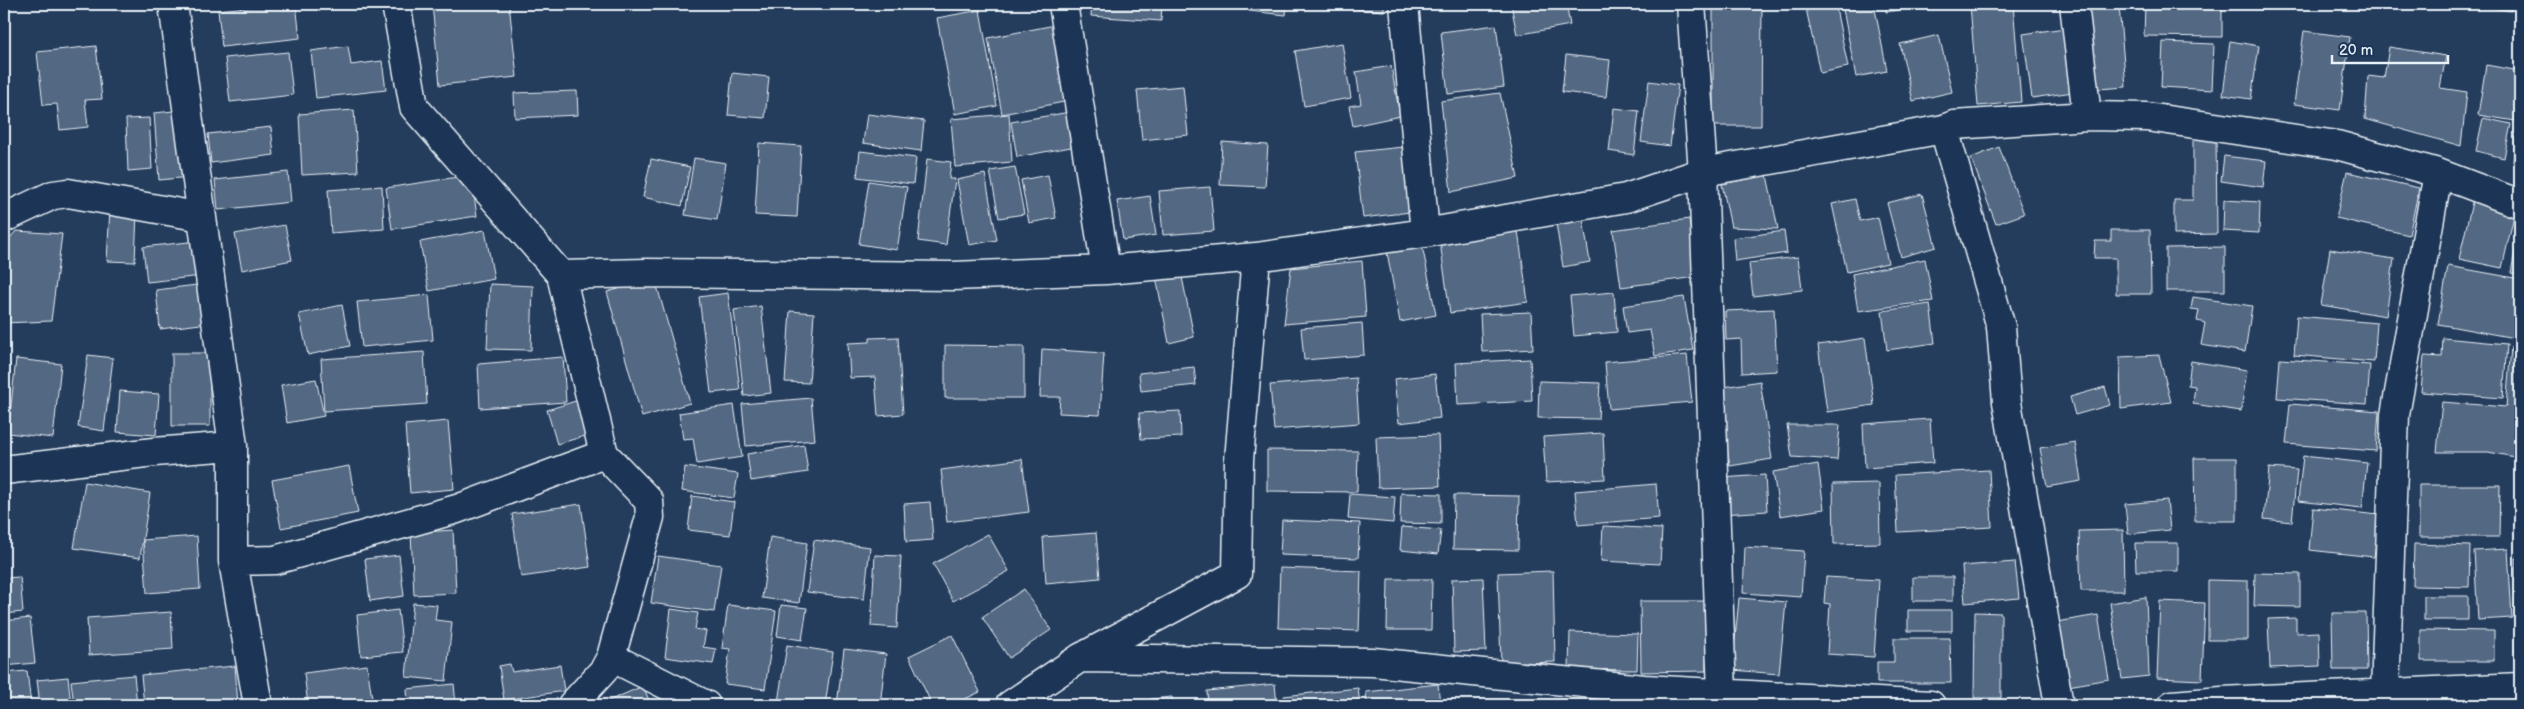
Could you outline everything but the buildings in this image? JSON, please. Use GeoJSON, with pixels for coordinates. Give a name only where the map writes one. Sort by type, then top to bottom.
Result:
{"type":"FeatureCollection","features":[{"type":"Feature","properties":{"kind":"street"},"geometry":{"type":"LineString","coordinates":[[173,4],[233,446],[233,561],[258,705]]}},
{"type":"Feature","properties":{"kind":"street"},"geometry":{"type":"LineString","coordinates":[[396,4],[414,107],[561,275],[604,454],[649,501],[648,524],[611,657],[604,670],[572,705]]}},
{"type":"Feature","properties":{"kind":"street"},"geometry":{"type":"LineString","coordinates":[[1063,4],[1106,270]]}},
{"type":"Feature","properties":{"kind":"street"},"geometry":{"type":"LineString","coordinates":[[1404,4],[1425,233]]}},
{"type":"Feature","properties":{"kind":"street"},"geometry":{"type":"LineString","coordinates":[[1690,4],[1703,172],[1722,693]]}},
{"type":"Feature","properties":{"kind":"street"},"geometry":{"type":"LineString","coordinates":[[2074,4],[2087,116]]}},
{"type":"Feature","properties":{"kind":"street"},"geometry":{"type":"LineString","coordinates":[[561,275],[647,273],[952,276],[1106,270],[1256,257],[1425,233],[1626,198],[1703,172],[1944,129],[1954,125],[2087,116],[2147,117],[2337,145],[2438,172],[2520,204]]}},
{"type":"Feature","properties":{"kind":"street"},"geometry":{"type":"LineString","coordinates":[[1944,129],[2001,327],[2007,402],[2059,705]]}},
{"type":"Feature","properties":{"kind":"street"},"geometry":{"type":"LineString","coordinates":[[2385,693],[2394,415],[2438,172]]}},
{"type":"Feature","properties":{"kind":"street"},"geometry":{"type":"LineString","coordinates":[[4,218],[53,196],[68,194],[202,217]]}},
{"type":"Feature","properties":{"kind":"street"},"geometry":{"type":"LineString","coordinates":[[1010,705],[1080,658],[1237,574],[1239,460],[1256,257]]}},
{"type":"Feature","properties":{"kind":"street"},"geometry":{"type":"LineString","coordinates":[[4,470],[154,452],[233,446]]}},
{"type":"Feature","properties":{"kind":"street"},"geometry":{"type":"LineString","coordinates":[[233,561],[275,560],[457,509],[604,454]]}},
{"type":"Feature","properties":{"kind":"street"},"geometry":{"type":"LineString","coordinates":[[611,657],[706,705]]}},
{"type":"Feature","properties":{"kind":"street"},"geometry":{"type":"LineString","coordinates":[[1080,658],[1373,662],[1644,689],[1931,705]]}},
{"type":"Feature","properties":{"kind":"street"},"geometry":{"type":"LineString","coordinates":[[2172,705],[2520,687]]}}]}
